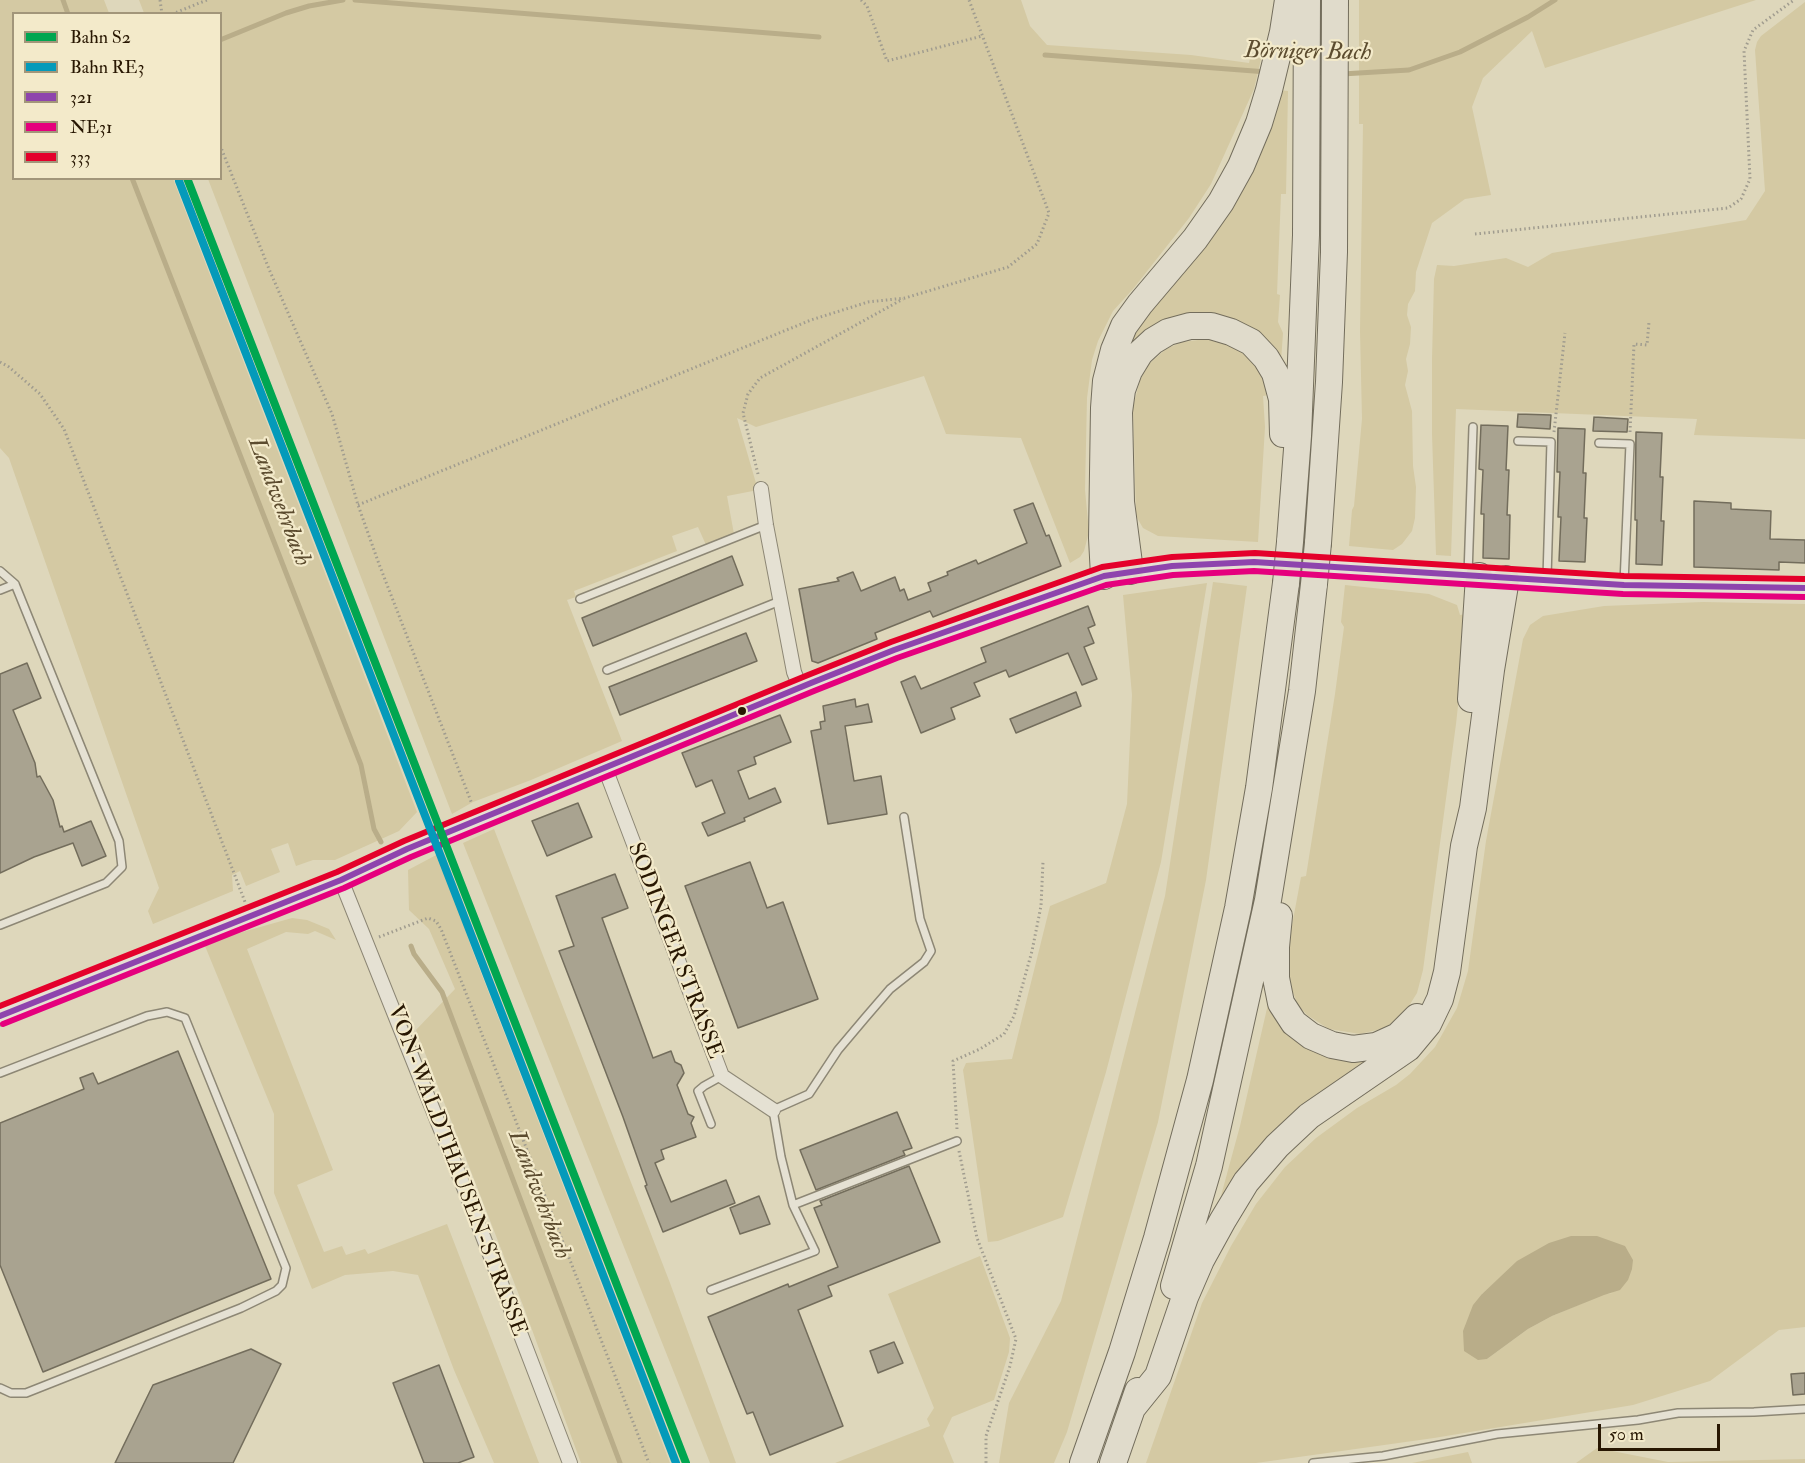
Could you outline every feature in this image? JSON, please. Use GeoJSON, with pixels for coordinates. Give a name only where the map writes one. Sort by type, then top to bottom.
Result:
{"type":"FeatureCollection","features":[{"type":"Feature","properties":{"kind":"highway"},"geometry":{"type":"LineString","coordinates":[[1104,576],[1102,538],[1104,408],[1106,381],[1114,350],[1124,326],[1195,239],[1221,202],[1245,156],[1259,123],[1269,90],[1288,0]]}},
{"type":"Feature","properties":{"kind":"highway"},"geometry":{"type":"LineString","coordinates":[[1083,1463],[1143,1284],[1200,1080],[1238,908],[1259,788],[1286,583],[1301,383],[1306,235],[1307,0]]}},
{"type":"Feature","properties":{"kind":"highway"},"geometry":{"type":"LineString","coordinates":[[1113,1463],[1167,1310],[1209,1166],[1251,982],[1284,806],[1302,691],[1318,543],[1329,382],[1334,252],[1335,0]]}},
{"type":"Feature","properties":{"kind":"highway"},"geometry":{"type":"LineString","coordinates":[[1130,571],[1121,502],[1119,412],[1122,390],[1140,353],[1153,341],[1168,332],[1190,326],[1212,326],[1251,342],[1266,358],[1275,373],[1282,399],[1280,488],[1290,535]]}},
{"type":"Feature","properties":{"kind":"highway"},"geometry":{"type":"LineString","coordinates":[[1284,806],[1290,854],[1276,947],[1276,978],[1281,1003],[1294,1023],[1311,1036],[1332,1045],[1353,1049],[1376,1046],[1398,1036],[1415,1021],[1430,994],[1441,955],[1471,698],[1473,576]]}},
{"type":"Feature","properties":{"kind":"highway"},"geometry":{"type":"LineString","coordinates":[[1133,1407],[1158,1376],[1185,1297],[1201,1260],[1246,1182],[1277,1146],[1309,1116],[1402,1053],[1428,1024],[1440,999],[1447,972],[1464,846],[1473,808],[1491,670],[1506,579]]}},
{"type":"Feature","properties":{"kind":"main road"},"geometry":{"type":"LineString","coordinates":[[1104,576],[1202,563],[1254,562],[1624,585],[1805,588]]}},
{"type":"Feature","properties":{"kind":"street"},"geometry":{"type":"LineString","coordinates":[[761,489],[780,602],[794,672],[800,687]]}},
{"type":"Feature","properties":{"kind":"street"},"geometry":{"type":"LineString","coordinates":[[0,1016],[341,880],[407,849],[800,687],[894,650],[1104,576]]}},
{"type":"Feature","properties":{"kind":"street","name":"SODINGER STRASSE"},"geometry":{"type":"LineString","coordinates":[[605,768],[722,1076],[773,1110]]}},
{"type":"Feature","properties":{"kind":"street","name":"VON-WALDTHAUSEN-STRASSE"},"geometry":{"type":"LineString","coordinates":[[341,880],[471,1205],[570,1463]]}},
{"type":"Feature","properties":{"kind":"lane"},"geometry":{"type":"LineString","coordinates":[[1473,427],[1473,576]]}},
{"type":"Feature","properties":{"kind":"lane"},"geometry":{"type":"LineString","coordinates":[[1518,441],[1551,442],[1547,580]]}},
{"type":"Feature","properties":{"kind":"lane"},"geometry":{"type":"LineString","coordinates":[[1599,443],[1630,444],[1624,585]]}},
{"type":"Feature","properties":{"kind":"lane"},"geometry":{"type":"LineString","coordinates":[[580,599],[766,525]]}},
{"type":"Feature","properties":{"kind":"lane"},"geometry":{"type":"LineString","coordinates":[[0,571],[15,585],[119,841],[122,867],[106,883],[0,925]]}},
{"type":"Feature","properties":{"kind":"lane"},"geometry":{"type":"LineString","coordinates":[[0,590],[15,585]]}},
{"type":"Feature","properties":{"kind":"lane"},"geometry":{"type":"LineString","coordinates":[[607,670],[780,602]]}},
{"type":"Feature","properties":{"kind":"lane"},"geometry":{"type":"LineString","coordinates":[[711,1290],[815,1251],[794,1205],[781,1157],[773,1110],[809,1094],[838,1050],[865,1018],[890,989],[924,962],[932,951],[920,919],[904,817]]}},
{"type":"Feature","properties":{"kind":"lane"},"geometry":{"type":"LineString","coordinates":[[0,1073],[147,1016],[167,1012],[185,1018],[286,1268],[282,1284],[276,1291],[241,1308],[26,1393],[11,1394],[0,1388]]}},
{"type":"Feature","properties":{"kind":"lane"},"geometry":{"type":"LineString","coordinates":[[711,1124],[698,1091],[722,1076]]}},
{"type":"Feature","properties":{"kind":"lane"},"geometry":{"type":"LineString","coordinates":[[794,1205],[957,1141]]}},
{"type":"Feature","properties":{"kind":"lane"},"geometry":{"type":"LineString","coordinates":[[1313,1463],[1383,1456],[1497,1434],[1638,1420],[1678,1413],[1805,1409]]}},
{"type":"Feature","properties":{"kind":"path"},"geometry":{"type":"LineString","coordinates":[[177,12],[207,0]]}},
{"type":"Feature","properties":{"kind":"path"},"geometry":{"type":"LineString","coordinates":[[861,0],[867,6],[887,61],[982,36]]}},
{"type":"Feature","properties":{"kind":"path"},"geometry":{"type":"LineString","coordinates":[[358,505],[811,320],[868,302],[905,298],[1008,267],[1037,244],[1048,213],[969,0]]}},
{"type":"Feature","properties":{"kind":"path"},"geometry":{"type":"LineString","coordinates":[[1475,234],[1728,208],[1741,199],[1750,179],[1744,51],[1753,30],[1794,0]]}},
{"type":"Feature","properties":{"kind":"path"},"geometry":{"type":"LineString","coordinates":[[222,150],[269,269],[332,414],[358,505],[379,564],[478,820]]}},
{"type":"Feature","properties":{"kind":"path"},"geometry":{"type":"LineString","coordinates":[[761,489],[743,413],[748,394],[760,378],[905,298]]}},
{"type":"Feature","properties":{"kind":"path"},"geometry":{"type":"LineString","coordinates":[[1630,444],[1634,344],[1647,345],[1649,322]]}},
{"type":"Feature","properties":{"kind":"path"},"geometry":{"type":"LineString","coordinates":[[1551,442],[1565,333]]}},
{"type":"Feature","properties":{"kind":"path"},"geometry":{"type":"LineString","coordinates":[[0,362],[40,394],[64,429],[250,915]]}},
{"type":"Feature","properties":{"kind":"path"},"geometry":{"type":"LineString","coordinates":[[986,1463],[986,1436],[1010,1366],[1016,1339],[977,1238],[957,1141],[953,1061],[980,1049],[1004,1034],[1014,1016],[1032,951],[1041,906],[1043,862]]}},
{"type":"Feature","properties":{"kind":"path"},"geometry":{"type":"LineString","coordinates":[[366,942],[428,918],[436,921],[441,929],[649,1463]]}},
{"type":"Feature","properties":{"kind":"shaded area"},"geometry":{"type":"Polygon","coordinates":[[[0,0],[104,0],[109,12],[12,12],[12,180],[173,180],[417,812],[399,831],[335,860],[313,860],[296,866],[288,843],[271,849],[280,872],[246,886],[240,871],[232,875],[233,891],[153,924],[148,911],[159,888],[9,458],[0,448],[0,0]]]}},
{"type":"Feature","properties":{"kind":"shaded area"},"geometry":{"type":"Polygon","coordinates":[[[139,0],[1021,0],[1030,26],[1047,45],[1191,55],[1249,63],[1251,54],[1262,55],[1254,89],[1211,184],[1189,218],[1113,311],[1098,341],[1092,360],[1087,398],[1085,490],[1089,532],[1080,557],[1070,563],[1021,438],[946,434],[924,376],[756,427],[737,418],[758,490],[727,496],[734,534],[706,545],[698,527],[672,536],[677,551],[574,591],[576,597],[567,600],[622,741],[473,802],[452,814],[208,180],[222,180],[222,12],[144,12],[139,0]]]}},
{"type":"Feature","properties":{"kind":"shaded area"},"geometry":{"type":"Polygon","coordinates":[[[1359,0],[1756,0],[1545,68],[1532,31],[1483,78],[1472,107],[1491,195],[1465,199],[1432,223],[1416,272],[1415,291],[1408,304],[1407,315],[1411,327],[1405,385],[1412,411],[1413,466],[1416,487],[1415,518],[1412,531],[1402,544],[1393,550],[1349,546],[1362,419],[1360,331],[1363,124],[1359,124],[1359,0]]]}},
{"type":"Feature","properties":{"kind":"shaded area"},"geometry":{"type":"Polygon","coordinates":[[[1805,2],[1805,439],[1694,435],[1697,419],[1456,409],[1451,556],[1436,555],[1432,359],[1434,279],[1437,265],[1454,266],[1506,258],[1528,267],[1552,253],[1746,220],[1765,191],[1755,50],[1757,42],[1761,36],[1805,2]]]}},
{"type":"Feature","properties":{"kind":"shaded area"},"geometry":{"type":"Polygon","coordinates":[[[1276,90],[1288,91],[1286,194],[1281,194],[1277,294],[1280,295],[1278,322],[1283,333],[1281,361],[1176,322],[1116,364],[1276,90]]]}},
{"type":"Feature","properties":{"kind":"shaded area"},"geometry":{"type":"Polygon","coordinates":[[[1217,340],[1239,349],[1248,356],[1262,374],[1269,395],[1263,396],[1265,427],[1258,542],[1158,536],[1143,528],[1136,516],[1133,407],[1140,380],[1149,364],[1166,349],[1182,342],[1217,340]]]}},
{"type":"Feature","properties":{"kind":"shaded area"},"geometry":{"type":"Polygon","coordinates":[[[1213,582],[1247,586],[1206,880],[1158,1122],[1067,1432],[1054,1463],[999,1463],[1009,1403],[1061,1301],[1165,896],[1213,582]]]}},
{"type":"Feature","properties":{"kind":"shaded area"},"geometry":{"type":"Polygon","coordinates":[[[1207,583],[1161,862],[1106,1072],[1063,1217],[998,1241],[988,1242],[963,1070],[966,1063],[1012,1059],[1050,906],[1106,883],[1127,804],[1132,695],[1123,595],[1207,583]]]}},
{"type":"Feature","properties":{"kind":"shaded area"},"geometry":{"type":"Polygon","coordinates":[[[1345,585],[1429,594],[1457,605],[1460,615],[1466,614],[1456,724],[1423,970],[1417,993],[1404,1014],[1385,1028],[1360,1034],[1329,1029],[1307,1015],[1298,1005],[1288,972],[1290,936],[1301,877],[1306,876],[1335,694],[1344,627],[1341,622],[1345,585]]]}},
{"type":"Feature","properties":{"kind":"shaded area"},"geometry":{"type":"Polygon","coordinates":[[[1703,602],[1805,604],[1805,1327],[1779,1330],[1710,1381],[1633,1405],[1434,1438],[1256,1463],[1146,1463],[1202,1303],[1231,1246],[1256,1204],[1285,1167],[1316,1138],[1410,1074],[1435,1047],[1457,1008],[1468,971],[1486,841],[1523,639],[1530,625],[1543,616],[1604,606],[1703,602]],[[1502,1276],[1482,1294],[1487,1359],[1528,1329],[1552,1316],[1604,1294],[1613,1293],[1502,1276]]]}},
{"type":"Feature","properties":{"kind":"shaded area"},"geometry":{"type":"Polygon","coordinates":[[[494,829],[670,1283],[736,1463],[710,1463],[463,843],[494,829]]]}},
{"type":"Feature","properties":{"kind":"shaded area"},"geometry":{"type":"Polygon","coordinates":[[[440,853],[471,947],[670,1463],[581,1463],[524,1308],[416,1030],[455,989],[429,929],[409,910],[408,870],[440,853]]]}},
{"type":"Feature","properties":{"kind":"shaded area"},"geometry":{"type":"Polygon","coordinates":[[[292,918],[307,920],[329,929],[336,940],[315,931],[308,934],[286,932],[247,949],[333,1170],[297,1185],[324,1252],[342,1246],[346,1255],[365,1249],[368,1254],[447,1224],[539,1463],[494,1463],[454,1370],[418,1275],[393,1271],[345,1275],[312,1289],[274,1193],[274,1114],[205,946],[232,935],[292,918]]]}},
{"type":"Feature","properties":{"kind":"shaded area"},"geometry":{"type":"Polygon","coordinates":[[[1271,991],[1286,1019],[1382,1050],[1215,1218],[1240,1126],[1271,991]]]}},
{"type":"Feature","properties":{"kind":"shaded area"},"geometry":{"type":"Polygon","coordinates":[[[1571,1236],[1597,1236],[1625,1246],[1633,1260],[1632,1269],[1628,1280],[1620,1290],[1552,1316],[1528,1329],[1487,1359],[1478,1360],[1464,1351],[1463,1331],[1473,1305],[1482,1294],[1517,1261],[1549,1243],[1571,1236]]]}},
{"type":"Feature","properties":{"kind":"shaded area"},"geometry":{"type":"Polygon","coordinates":[[[980,1256],[1010,1338],[1009,1352],[994,1400],[952,1417],[943,1436],[954,1463],[835,1463],[930,1426],[927,1419],[934,1408],[888,1294],[980,1256]]]}},
{"type":"Feature","properties":{"kind":"shaded area"},"geometry":{"type":"Polygon","coordinates":[[[1597,1448],[1668,1462],[1805,1459],[1805,1463],[1576,1463],[1597,1448]]]}},
{"type":"Feature","properties":{"kind":"shaded area"},"geometry":{"type":"Polygon","coordinates":[[[1468,1452],[1472,1463],[1412,1463],[1468,1452]]]}},
{"type":"Feature","properties":{"kind":"building"},"geometry":{"type":"Polygon","coordinates":[[[1518,414],[1551,415],[1550,429],[1517,427],[1518,414]]]}},
{"type":"Feature","properties":{"kind":"building"},"geometry":{"type":"Polygon","coordinates":[[[1594,417],[1628,419],[1627,432],[1593,431],[1594,417]]]}},
{"type":"Feature","properties":{"kind":"building"},"geometry":{"type":"Polygon","coordinates":[[[1481,425],[1508,426],[1506,470],[1509,470],[1507,515],[1510,515],[1509,559],[1483,558],[1484,514],[1481,514],[1483,470],[1479,469],[1481,425]]]}},
{"type":"Feature","properties":{"kind":"building"},"geometry":{"type":"Polygon","coordinates":[[[1558,428],[1585,429],[1584,518],[1587,518],[1585,562],[1559,561],[1561,517],[1558,517],[1560,472],[1557,472],[1558,428]]]}},
{"type":"Feature","properties":{"kind":"building"},"geometry":{"type":"Polygon","coordinates":[[[1636,432],[1662,433],[1661,521],[1664,521],[1662,565],[1636,564],[1636,432]]]}},
{"type":"Feature","properties":{"kind":"building"},"geometry":{"type":"Polygon","coordinates":[[[1694,501],[1731,503],[1731,509],[1771,511],[1770,539],[1805,540],[1805,563],[1779,562],[1779,570],[1694,567],[1694,501]]]}},
{"type":"Feature","properties":{"kind":"building"},"geometry":{"type":"Polygon","coordinates":[[[1033,503],[1061,566],[933,617],[930,611],[875,633],[877,639],[818,663],[812,661],[799,589],[839,581],[837,578],[853,572],[861,591],[895,577],[900,591],[904,589],[908,600],[931,591],[928,583],[948,575],[947,572],[976,560],[978,564],[1027,543],[1014,510],[1033,503]]]}},
{"type":"Feature","properties":{"kind":"building"},"geometry":{"type":"Polygon","coordinates":[[[732,556],[743,585],[593,646],[582,618],[732,556]]]}},
{"type":"Feature","properties":{"kind":"building"},"geometry":{"type":"Polygon","coordinates":[[[1088,606],[1095,625],[1088,628],[1094,643],[1084,647],[1097,679],[1082,685],[1068,653],[1009,677],[1006,670],[974,683],[980,696],[951,708],[955,719],[921,733],[901,682],[915,676],[921,689],[986,662],[981,648],[1088,606]]]}},
{"type":"Feature","properties":{"kind":"building"},"geometry":{"type":"Polygon","coordinates":[[[746,633],[757,661],[620,715],[609,687],[746,633]]]}},
{"type":"Feature","properties":{"kind":"building"},"geometry":{"type":"Polygon","coordinates":[[[27,663],[41,698],[13,710],[35,763],[37,777],[40,776],[53,800],[60,827],[62,826],[64,832],[91,821],[106,856],[82,866],[73,843],[34,857],[0,873],[0,674],[27,663]]]}},
{"type":"Feature","properties":{"kind":"building"},"geometry":{"type":"Polygon","coordinates":[[[1076,692],[1081,706],[1016,733],[1010,719],[1076,692]]]}},
{"type":"Feature","properties":{"kind":"building"},"geometry":{"type":"Polygon","coordinates":[[[855,699],[856,707],[868,704],[872,722],[845,726],[854,781],[881,776],[887,814],[828,824],[811,731],[821,729],[820,722],[825,721],[823,706],[855,699]]]}},
{"type":"Feature","properties":{"kind":"building"},"geometry":{"type":"Polygon","coordinates":[[[780,715],[791,742],[754,757],[756,764],[738,771],[749,799],[775,788],[781,802],[744,818],[745,821],[708,836],[702,823],[725,813],[712,780],[696,787],[682,753],[780,715]]]}},
{"type":"Feature","properties":{"kind":"building"},"geometry":{"type":"Polygon","coordinates":[[[578,803],[592,837],[547,856],[532,821],[578,803]]]}},
{"type":"Feature","properties":{"kind":"building"},"geometry":{"type":"Polygon","coordinates":[[[750,862],[767,908],[783,902],[818,999],[738,1028],[685,886],[750,862]]]}},
{"type":"Feature","properties":{"kind":"building"},"geometry":{"type":"Polygon","coordinates":[[[615,874],[628,908],[602,918],[653,1058],[671,1051],[675,1062],[681,1065],[684,1073],[677,1085],[688,1114],[694,1117],[691,1123],[696,1137],[661,1150],[664,1159],[655,1163],[671,1202],[726,1180],[735,1203],[663,1232],[645,1186],[647,1185],[623,1117],[559,951],[574,946],[556,896],[615,874]]]}},
{"type":"Feature","properties":{"kind":"building"},"geometry":{"type":"Polygon","coordinates":[[[178,1051],[271,1279],[43,1372],[0,1265],[0,1123],[84,1089],[80,1078],[93,1073],[98,1084],[178,1051]]]}},
{"type":"Feature","properties":{"kind":"building"},"geometry":{"type":"Polygon","coordinates":[[[897,1112],[912,1148],[903,1151],[905,1155],[816,1190],[800,1150],[897,1112]]]}},
{"type":"Feature","properties":{"kind":"building"},"geometry":{"type":"Polygon","coordinates":[[[909,1166],[940,1242],[828,1286],[832,1296],[798,1310],[843,1426],[770,1455],[753,1412],[747,1414],[708,1317],[788,1284],[789,1287],[838,1267],[814,1208],[822,1205],[820,1201],[909,1166]]]}},
{"type":"Feature","properties":{"kind":"building"},"geometry":{"type":"Polygon","coordinates":[[[759,1196],[770,1224],[740,1234],[730,1208],[759,1196]]]}},
{"type":"Feature","properties":{"kind":"building"},"geometry":{"type":"Polygon","coordinates":[[[894,1342],[903,1363],[878,1373],[870,1351],[894,1342]]]}},
{"type":"Feature","properties":{"kind":"building"},"geometry":{"type":"Polygon","coordinates":[[[251,1349],[281,1364],[233,1463],[115,1463],[153,1385],[251,1349]]]}},
{"type":"Feature","properties":{"kind":"building"},"geometry":{"type":"Polygon","coordinates":[[[439,1365],[474,1457],[458,1463],[424,1463],[393,1383],[439,1365]]]}},
{"type":"Feature","properties":{"kind":"building"},"geometry":{"type":"Polygon","coordinates":[[[1805,1373],[1805,1394],[1793,1395],[1791,1374],[1805,1373]]]}},
{"type":"Feature","properties":{"kind":"waterway","name":"Landwehrbach"},"geometry":{"type":"LineString","coordinates":[[63,0],[67,12]]}},
{"type":"Feature","properties":{"kind":"waterway","name":"Börniger Bach"},"geometry":{"type":"LineString","coordinates":[[222,39],[286,13],[343,0]]}},
{"type":"Feature","properties":{"kind":"waterway","name":"Börniger Bach"},"geometry":{"type":"LineString","coordinates":[[355,0],[819,37]]}},
{"type":"Feature","properties":{"kind":"waterway","name":"Börniger Bach"},"geometry":{"type":"LineString","coordinates":[[1342,74],[1409,70],[1460,52],[1528,17],[1555,0]]}},
{"type":"Feature","properties":{"kind":"waterway","name":"Börniger Bach"},"geometry":{"type":"LineString","coordinates":[[1045,55],[1267,72]]}},
{"type":"Feature","properties":{"kind":"waterway","name":"Landwehrbach"},"geometry":{"type":"LineString","coordinates":[[133,180],[361,765],[374,829],[381,842]]}},
{"type":"Feature","properties":{"kind":"waterway","name":"Landwehrbach"},"geometry":{"type":"LineString","coordinates":[[411,946],[414,954],[442,992],[620,1463]]}},
{"type":"Feature","properties":{"kind":"rail line","name":"S2"},"geometry":{"type":"LineString","coordinates":[[188,180],[686,1463]]}},
{"type":"Feature","properties":{"kind":"rail line","name":"RE3"},"geometry":{"type":"LineString","coordinates":[[179,181],[676,1463]]}},
{"type":"Feature","properties":{"kind":"transit line","name":"333"},"geometry":{"type":"LineString","coordinates":[[0,1006],[337,872],[404,841],[808,675],[891,642],[1102,567],[1172,557],[1255,553],[1624,576],[1805,579]]}},
{"type":"Feature","properties":{"kind":"transit line","name":"321"},"geometry":{"type":"LineString","coordinates":[[0,1016],[341,880],[407,849],[811,683],[894,650],[1104,576],[1172,566],[1254,562],[1624,585],[1805,588]]}},
{"type":"Feature","properties":{"kind":"transit line","name":"NE31"},"geometry":{"type":"LineString","coordinates":[[3,1024],[344,888],[411,857],[814,691],[897,658],[1106,585],[1173,575],[1254,571],[1623,594],[1805,597]]}}]}
